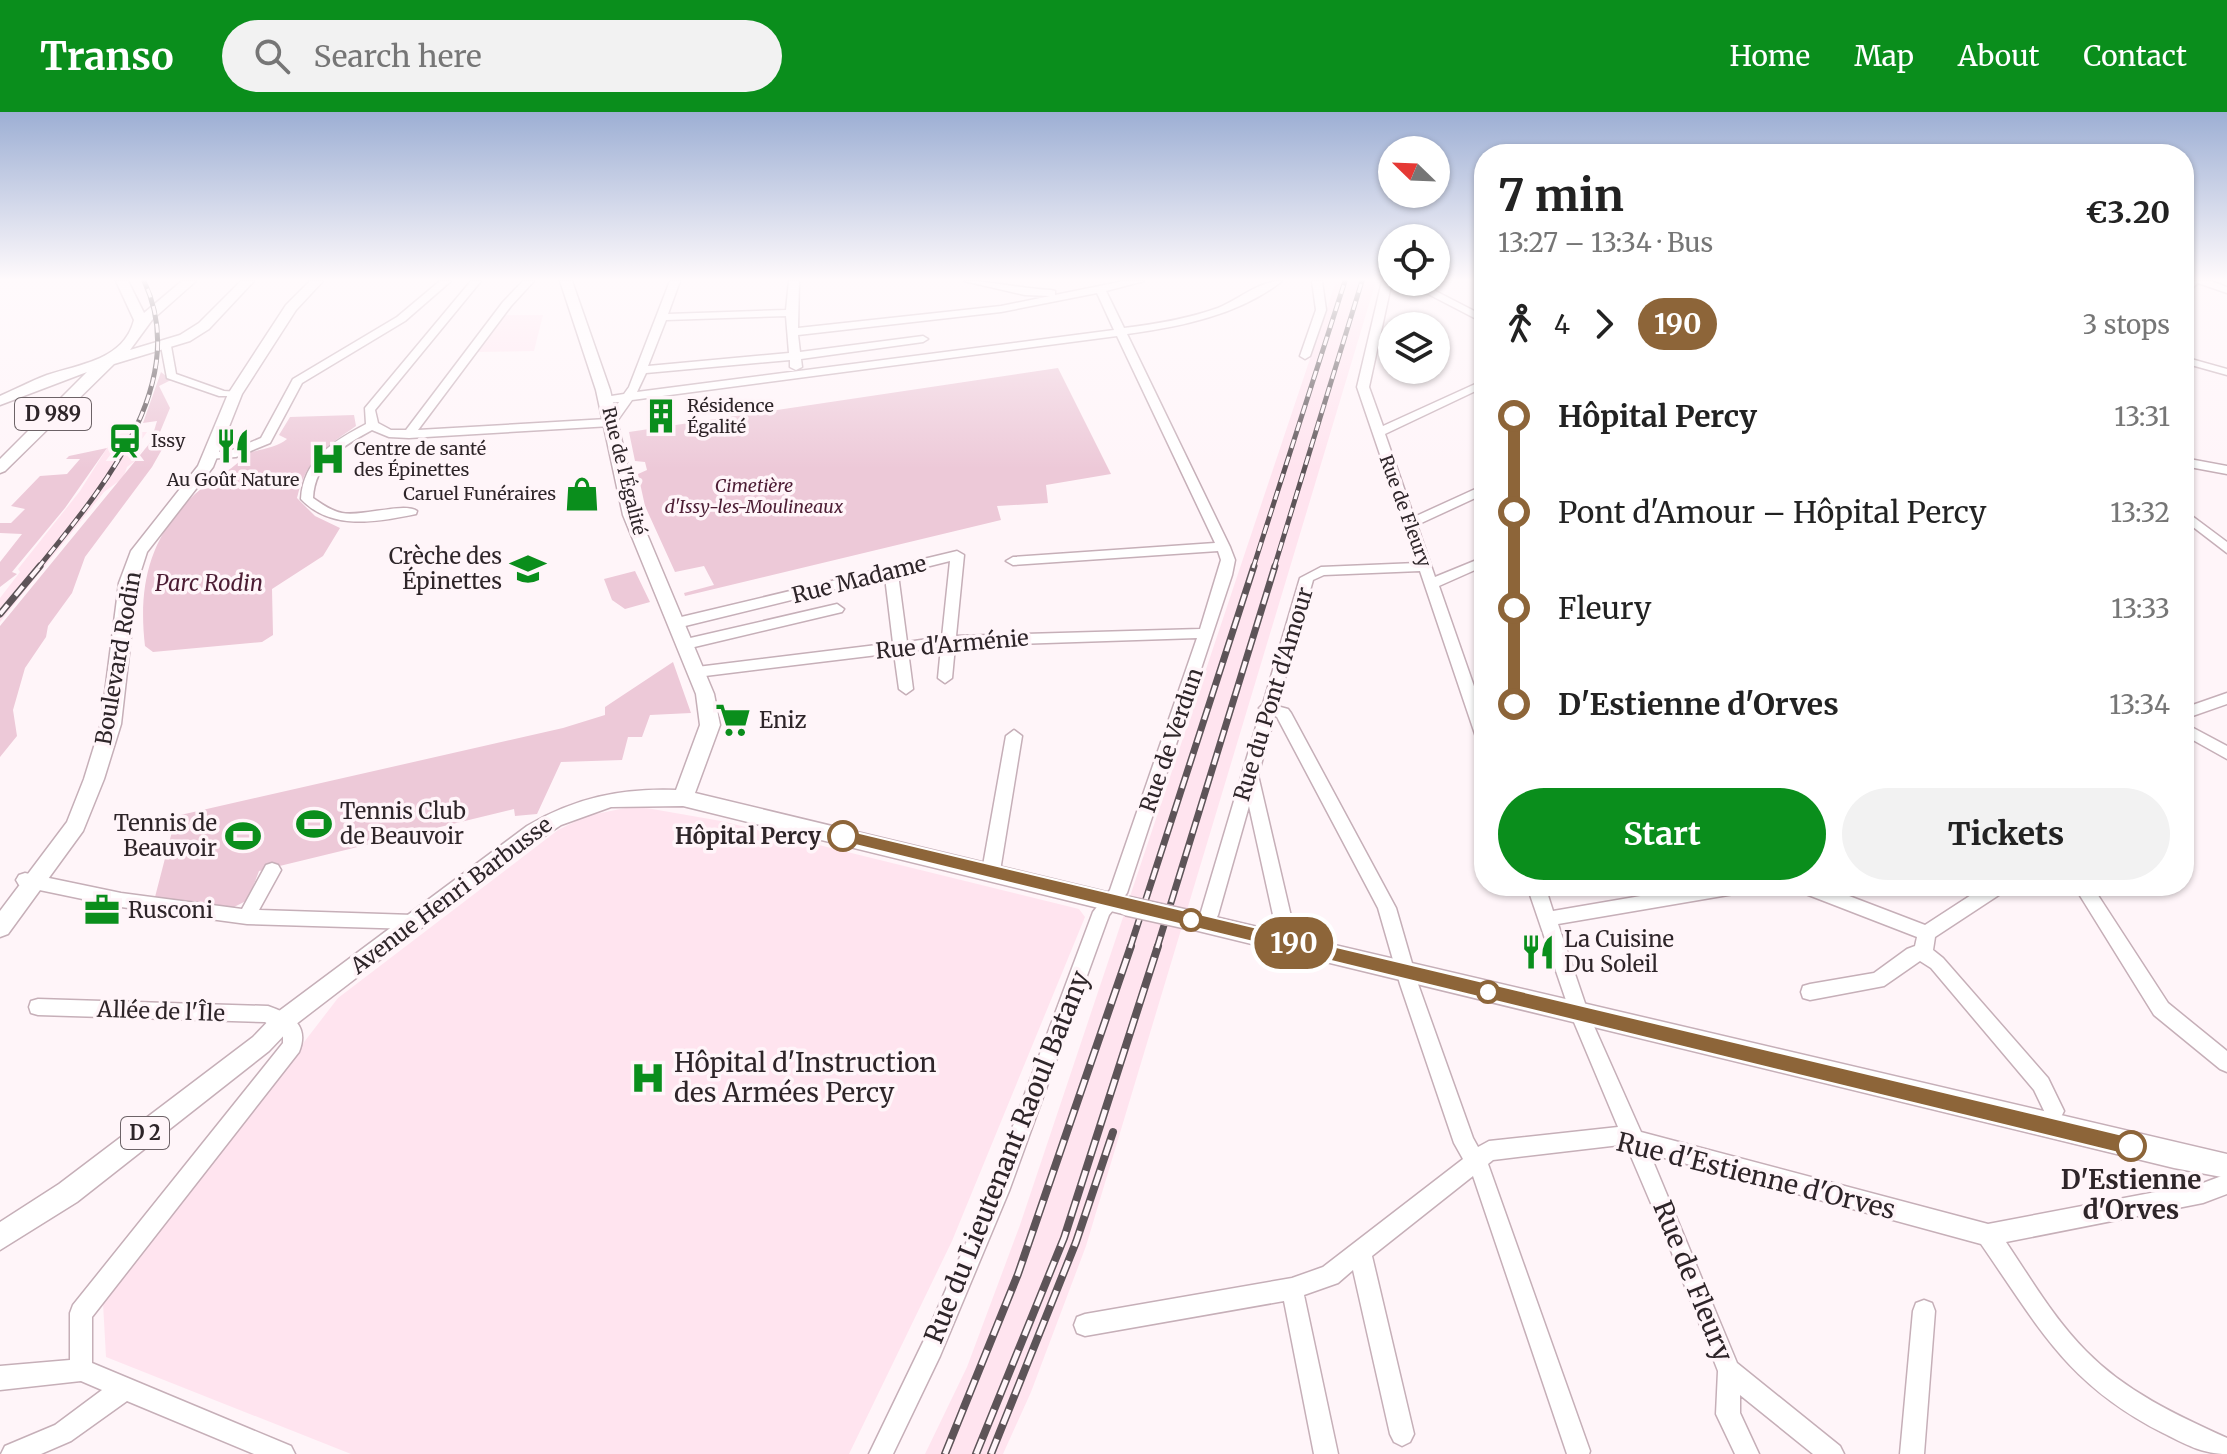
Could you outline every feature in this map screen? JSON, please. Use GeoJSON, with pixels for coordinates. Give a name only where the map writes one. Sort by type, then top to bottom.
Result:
{"type":"FeatureCollection","features":[{"type":"Feature","properties":{"kind":"main road","name":"D 989"},"geometry":{"type":"LineString","coordinates":[[0,468],[129,344]]}},
{"type":"Feature","properties":{"kind":"main road"},"geometry":{"type":"LineString","coordinates":[[134,354],[136,344]]}},
{"type":"Feature","properties":{"kind":"main road"},"geometry":{"type":"LineString","coordinates":[[0,401],[50,379],[171,344]]}},
{"type":"Feature","properties":{"kind":"main road","name":"Boulevard Rodin"},"geometry":{"type":"LineString","coordinates":[[0,910],[30,881],[76,825],[111,724],[127,592],[134,564],[147,537],[212,456],[224,414],[268,344]]}},
{"type":"Feature","properties":{"kind":"main road","name":"Rue de l'Égalité"},"geometry":{"type":"LineString","coordinates":[[587,344],[611,422],[631,515],[705,694],[710,725],[683,798]]}},
{"type":"Feature","properties":{"kind":"main road","name":"Avenue Henri Barbusse"},"geometry":{"type":"LineString","coordinates":[[0,1237],[68,1193],[261,1044],[283,1021],[548,821],[570,809],[621,798],[683,798],[1580,1015],[2227,1166]]}},
{"type":"Feature","properties":{"kind":"main road","name":"Boulevard Rodin"},"geometry":{"type":"LineString","coordinates":[[0,928],[30,881]]}},
{"type":"Feature","properties":{"kind":"main road","name":"Avenue Henri Barbusse"},"geometry":{"type":"LineString","coordinates":[[0,1226],[37,1204],[264,1030],[283,1021]]}},
{"type":"Feature","properties":{"kind":"main road","name":"Avenue Henri Barbusse"},"geometry":{"type":"LineString","coordinates":[[2174,1156],[2227,1177]]}},
{"type":"Feature","properties":{"kind":"street"},"geometry":{"type":"LineString","coordinates":[[212,456],[232,454],[266,440],[297,381],[360,344]]}},
{"type":"Feature","properties":{"kind":"street"},"geometry":{"type":"LineString","coordinates":[[372,425],[369,410],[424,344]]}},
{"type":"Feature","properties":{"kind":"street"},"geometry":{"type":"LineString","coordinates":[[409,434],[477,344]]}},
{"type":"Feature","properties":{"kind":"street"},"geometry":{"type":"LineString","coordinates":[[372,425],[389,433],[409,434],[611,422],[629,395],[652,344]]}},
{"type":"Feature","properties":{"kind":"street"},"geometry":{"type":"LineString","coordinates":[[794,344],[796,375]]}},
{"type":"Feature","properties":{"kind":"street"},"geometry":{"type":"LineString","coordinates":[[642,370],[888,344]]}},
{"type":"Feature","properties":{"kind":"street"},"geometry":{"type":"LineString","coordinates":[[605,400],[1045,344]]}},
{"type":"Feature","properties":{"kind":"street"},"geometry":{"type":"LineString","coordinates":[[1013,561],[1223,547],[1127,344]]}},
{"type":"Feature","properties":{"kind":"street"},"geometry":{"type":"LineString","coordinates":[[1305,356],[1309,344]]}},
{"type":"Feature","properties":{"kind":"street","name":"Rue de Fleury"},"geometry":{"type":"LineString","coordinates":[[1373,344],[1363,387],[1474,705]]}},
{"type":"Feature","properties":{"kind":"street"},"geometry":{"type":"LineString","coordinates":[[166,346],[171,376],[223,394],[235,394]]}},
{"type":"Feature","properties":{"kind":"street"},"geometry":{"type":"LineString","coordinates":[[2194,363],[2227,372]]}},
{"type":"Feature","properties":{"kind":"street"},"geometry":{"type":"LineString","coordinates":[[1378,433],[1474,388]]}},
{"type":"Feature","properties":{"kind":"street"},"geometry":{"type":"LineString","coordinates":[[372,425],[320,460],[306,482],[307,499],[321,512],[342,520],[411,511]]}},
{"type":"Feature","properties":{"kind":"street"},"geometry":{"type":"LineString","coordinates":[[2194,464],[2227,470]]}},
{"type":"Feature","properties":{"kind":"street"},"geometry":{"type":"LineString","coordinates":[[1410,524],[1474,494]]}},
{"type":"Feature","properties":{"kind":"street"},"geometry":{"type":"LineString","coordinates":[[2194,522],[2227,549]]}},
{"type":"Feature","properties":{"kind":"street","name":"Rue de Verdun"},"geometry":{"type":"LineString","coordinates":[[1119,904],[1119,890],[1225,575],[1228,560],[1223,547]]}},
{"type":"Feature","properties":{"kind":"street","name":"Rue Madame"},"geometry":{"type":"LineString","coordinates":[[677,623],[957,555],[951,641]]}},
{"type":"Feature","properties":{"kind":"street"},"geometry":{"type":"LineString","coordinates":[[1431,584],[1474,565]]}},
{"type":"Feature","properties":{"kind":"street","name":"Rue du Pont d'Amour"},"geometry":{"type":"LineString","coordinates":[[1196,922],[1209,915],[1307,578],[1321,571],[1425,567]]}},
{"type":"Feature","properties":{"kind":"street"},"geometry":{"type":"LineString","coordinates":[[891,571],[906,689]]}},
{"type":"Feature","properties":{"kind":"street"},"geometry":{"type":"LineString","coordinates":[[692,658],[837,609]]}},
{"type":"Feature","properties":{"kind":"street","name":"Rue d'Arménie"},"geometry":{"type":"LineString","coordinates":[[692,658],[902,647],[951,641],[1207,633]]}},
{"type":"Feature","properties":{"kind":"street"},"geometry":{"type":"LineString","coordinates":[[945,678],[951,641]]}},
{"type":"Feature","properties":{"kind":"street"},"geometry":{"type":"LineString","coordinates":[[2194,710],[2227,698]]}},
{"type":"Feature","properties":{"kind":"street"},"geometry":{"type":"LineString","coordinates":[[1267,708],[1283,713],[1387,908],[1464,1143],[1476,1162],[1525,1292],[1578,1451]]}},
{"type":"Feature","properties":{"kind":"street"},"geometry":{"type":"LineString","coordinates":[[2194,734],[2227,753]]}},
{"type":"Feature","properties":{"kind":"street"},"geometry":{"type":"LineString","coordinates":[[991,871],[1014,736]]}},
{"type":"Feature","properties":{"kind":"street"},"geometry":{"type":"LineString","coordinates":[[1249,772],[1288,942]]}},
{"type":"Feature","properties":{"kind":"street"},"geometry":{"type":"LineString","coordinates":[[247,917],[272,870]]}},
{"type":"Feature","properties":{"kind":"street"},"geometry":{"type":"LineString","coordinates":[[30,881],[121,900],[247,917],[413,922]]}},
{"type":"Feature","properties":{"kind":"street","name":"Rue de Fleury"},"geometry":{"type":"LineString","coordinates":[[1539,896],[1580,1015],[1636,1141],[1729,1371],[1728,1414],[1747,1454]]}},
{"type":"Feature","properties":{"kind":"street"},"geometry":{"type":"LineString","coordinates":[[1547,919],[1682,896]]}},
{"type":"Feature","properties":{"kind":"street"},"geometry":{"type":"LineString","coordinates":[[1830,896],[1927,933]]}},
{"type":"Feature","properties":{"kind":"street"},"geometry":{"type":"LineString","coordinates":[[1923,953],[1927,933],[1984,896]]}},
{"type":"Feature","properties":{"kind":"street"},"geometry":{"type":"LineString","coordinates":[[2089,896],[2161,1009],[2227,1063]]}},
{"type":"Feature","properties":{"kind":"street","name":"Rue du Lieutenant Raoul Batany"},"geometry":{"type":"LineString","coordinates":[[881,1454],[932,1348],[999,1191],[1102,912],[1119,904]]}},
{"type":"Feature","properties":{"kind":"street"},"geometry":{"type":"LineString","coordinates":[[1810,992],[1878,980],[1913,954],[1923,953],[1937,963],[2041,1084],[2054,1111]]}},
{"type":"Feature","properties":{"kind":"street","name":"Allée de l'Île"},"geometry":{"type":"LineString","coordinates":[[38,1007],[268,1014],[283,1021]]}},
{"type":"Feature","properties":{"kind":"street"},"geometry":{"type":"LineString","coordinates":[[81,1370],[81,1313],[292,1046],[293,1030],[283,1021]]}},
{"type":"Feature","properties":{"kind":"street","name":"Rue d'Estienne d'Orves"},"geometry":{"type":"LineString","coordinates":[[1085,1325],[1292,1289],[1330,1275],[1489,1151],[1620,1136],[1988,1235],[2203,1193],[2227,1184]]}},
{"type":"Feature","properties":{"kind":"street"},"geometry":{"type":"LineString","coordinates":[[1988,1235],[2063,1342],[2092,1373],[2145,1411],[2227,1450]]}},
{"type":"Feature","properties":{"kind":"street"},"geometry":{"type":"LineString","coordinates":[[1360,1252],[1402,1434]]}},
{"type":"Feature","properties":{"kind":"street"},"geometry":{"type":"LineString","coordinates":[[1292,1289],[1326,1454]]}},
{"type":"Feature","properties":{"kind":"street"},"geometry":{"type":"LineString","coordinates":[[1912,1454],[1924,1311]]}},
{"type":"Feature","properties":{"kind":"street"},"geometry":{"type":"LineString","coordinates":[[0,1378],[81,1370],[283,1454]]}},
{"type":"Feature","properties":{"kind":"street"},"geometry":{"type":"LineString","coordinates":[[1729,1371],[1832,1454]]}},
{"type":"Feature","properties":{"kind":"street"},"geometry":{"type":"LineString","coordinates":[[13,1454],[63,1433],[124,1389]]}},
{"type":"Feature","properties":{"kind":"shaded area"},"geometry":{"type":"Polygon","coordinates":[[[482,344],[536,344],[534,351],[475,352],[482,344]]]}},
{"type":"Feature","properties":{"kind":"shaded area"},"geometry":{"type":"Polygon","coordinates":[[[1315,344],[1357,344],[1086,1246],[1031,1392],[1003,1454],[925,1454],[967,1367],[1020,1225],[1315,344]]]}},
{"type":"Feature","properties":{"kind":"shaded area"},"geometry":{"type":"Polygon","coordinates":[[[124,432],[147,432],[135,449],[142,450],[135,461],[127,467],[123,478],[104,492],[0,622],[0,598],[20,572],[18,569],[80,491],[114,437],[124,432]]]}},
{"type":"Feature","properties":{"kind":"shaded area","name":"Hôpital d'Instruction des Armées Percy"},"geometry":{"type":"Polygon","coordinates":[[[635,806],[721,821],[1079,909],[1085,917],[952,1241],[849,1454],[351,1454],[106,1357],[103,1303],[338,998],[558,830],[586,816],[635,806]]]}},
{"type":"Feature","properties":{"kind":"green space","name":"Cimetière d'Issy-les-Moulineaux"},"geometry":{"type":"Polygon","coordinates":[[[1058,368],[1111,474],[1046,485],[1048,503],[997,506],[1001,520],[685,596],[684,593],[714,585],[704,566],[675,572],[645,506],[638,474],[647,470],[645,462],[635,461],[629,432],[1058,368]]]}},
{"type":"Feature","properties":{"kind":"green space"},"geometry":{"type":"Polygon","coordinates":[[[161,372],[171,380],[159,386],[170,408],[160,432],[154,431],[157,421],[143,423],[161,372]]]}},
{"type":"Feature","properties":{"kind":"green space","name":"Parc Rodin"},"geometry":{"type":"Polygon","coordinates":[[[354,415],[356,426],[334,441],[311,464],[297,498],[315,516],[340,528],[323,556],[272,589],[273,635],[262,642],[153,652],[145,646],[143,603],[150,564],[157,545],[179,510],[243,458],[238,456],[287,439],[279,435],[290,417],[354,415]]]}},
{"type":"Feature","properties":{"kind":"green space"},"geometry":{"type":"Polygon","coordinates":[[[169,437],[152,467],[85,557],[72,593],[48,626],[46,637],[25,668],[13,710],[17,736],[0,757],[0,626],[154,438],[169,437]]]}},
{"type":"Feature","properties":{"kind":"green space"},"geometry":{"type":"Polygon","coordinates":[[[107,448],[65,508],[12,572],[17,574],[0,587],[0,562],[22,534],[0,533],[0,523],[11,523],[25,509],[11,506],[40,476],[67,474],[80,459],[66,459],[69,456],[107,448]]]}},
{"type":"Feature","properties":{"kind":"green space"},"geometry":{"type":"Polygon","coordinates":[[[635,571],[650,602],[625,609],[612,600],[604,579],[635,571]]]}},
{"type":"Feature","properties":{"kind":"green space","name":"Tennis Club de Beauvoir"},"geometry":{"type":"Polygon","coordinates":[[[673,662],[691,713],[650,715],[642,737],[628,737],[622,760],[561,762],[537,814],[515,816],[514,809],[259,871],[248,900],[234,907],[155,897],[176,816],[563,728],[605,715],[605,707],[673,662]]]}},
{"type":"Feature","properties":{"kind":"railway"},"geometry":{"type":"LineString","coordinates":[[38,568],[88,505],[133,434],[148,397],[157,358],[157,344]]}},
{"type":"Feature","properties":{"kind":"railway"},"geometry":{"type":"LineString","coordinates":[[1253,568],[1325,344]]}},
{"type":"Feature","properties":{"kind":"railway"},"geometry":{"type":"LineString","coordinates":[[1274,568],[1343,344]]}},
{"type":"Feature","properties":{"kind":"railway"},"geometry":{"type":"LineString","coordinates":[[0,614],[40,566]]}},
{"type":"Feature","properties":{"kind":"railway"},"geometry":{"type":"LineString","coordinates":[[1130,948],[1254,566]]}},
{"type":"Feature","properties":{"kind":"railway"},"geometry":{"type":"LineString","coordinates":[[1157,948],[1275,566]]}},
{"type":"Feature","properties":{"kind":"railway"},"geometry":{"type":"LineString","coordinates":[[945,1454],[1018,1274],[1131,946]]}},
{"type":"Feature","properties":{"kind":"railway"},"geometry":{"type":"LineString","coordinates":[[976,1454],[1064,1238],[1158,946]]}},
{"type":"Feature","properties":{"kind":"railway"},"geometry":{"type":"LineString","coordinates":[[991,1454],[1076,1242],[1113,1132]]}},
{"type":"Feature","properties":{"kind":"bus line","name":"190"},"geometry":{"type":"LineString","coordinates":[[843,836],[2131,1146]]}},
{"type":"Feature","properties":{"kind":"place","name":"Résidence Égalité"},"geometry":{"type":"Point","coordinates":[661,416]}},
{"type":"Feature","properties":{"kind":"place","name":"Issy"},"geometry":{"type":"Point","coordinates":[125,441]}},
{"type":"Feature","properties":{"kind":"place","name":"Au Goût Nature"},"geometry":{"type":"Point","coordinates":[233,446]}},
{"type":"Feature","properties":{"kind":"place","name":"Centre de santé des Épinettes"},"geometry":{"type":"Point","coordinates":[328,459]}},
{"type":"Feature","properties":{"kind":"place","name":"Caruel Funéraires"},"geometry":{"type":"Point","coordinates":[582,494]}},
{"type":"Feature","properties":{"kind":"place","name":"Crèche des Épinettes"},"geometry":{"type":"Point","coordinates":[528,569]}},
{"type":"Feature","properties":{"kind":"place","name":"Eniz"},"geometry":{"type":"Point","coordinates":[733,720]}},
{"type":"Feature","properties":{"kind":"place","name":"Tennis Club de Beauvoir"},"geometry":{"type":"Point","coordinates":[314,824]}},
{"type":"Feature","properties":{"kind":"place","name":"Tennis de Beauvoir"},"geometry":{"type":"Point","coordinates":[243,836]}},
{"type":"Feature","properties":{"kind":"place","name":"Hôpital Percy"},"geometry":{"type":"Point","coordinates":[843,836]}},
{"type":"Feature","properties":{"kind":"place","name":"Rusconi"},"geometry":{"type":"Point","coordinates":[102,910]}},
{"type":"Feature","properties":{"kind":"place","name":"La Cuisine Du Soleil"},"geometry":{"type":"Point","coordinates":[1538,952]}},
{"type":"Feature","properties":{"kind":"place","name":"Hôpital d'Instruction des Armées Percy"},"geometry":{"type":"Point","coordinates":[648,1078]}},
{"type":"Feature","properties":{"kind":"place","name":"D'Estienne d'Orves"},"geometry":{"type":"Point","coordinates":[2131,1146]}}]}
